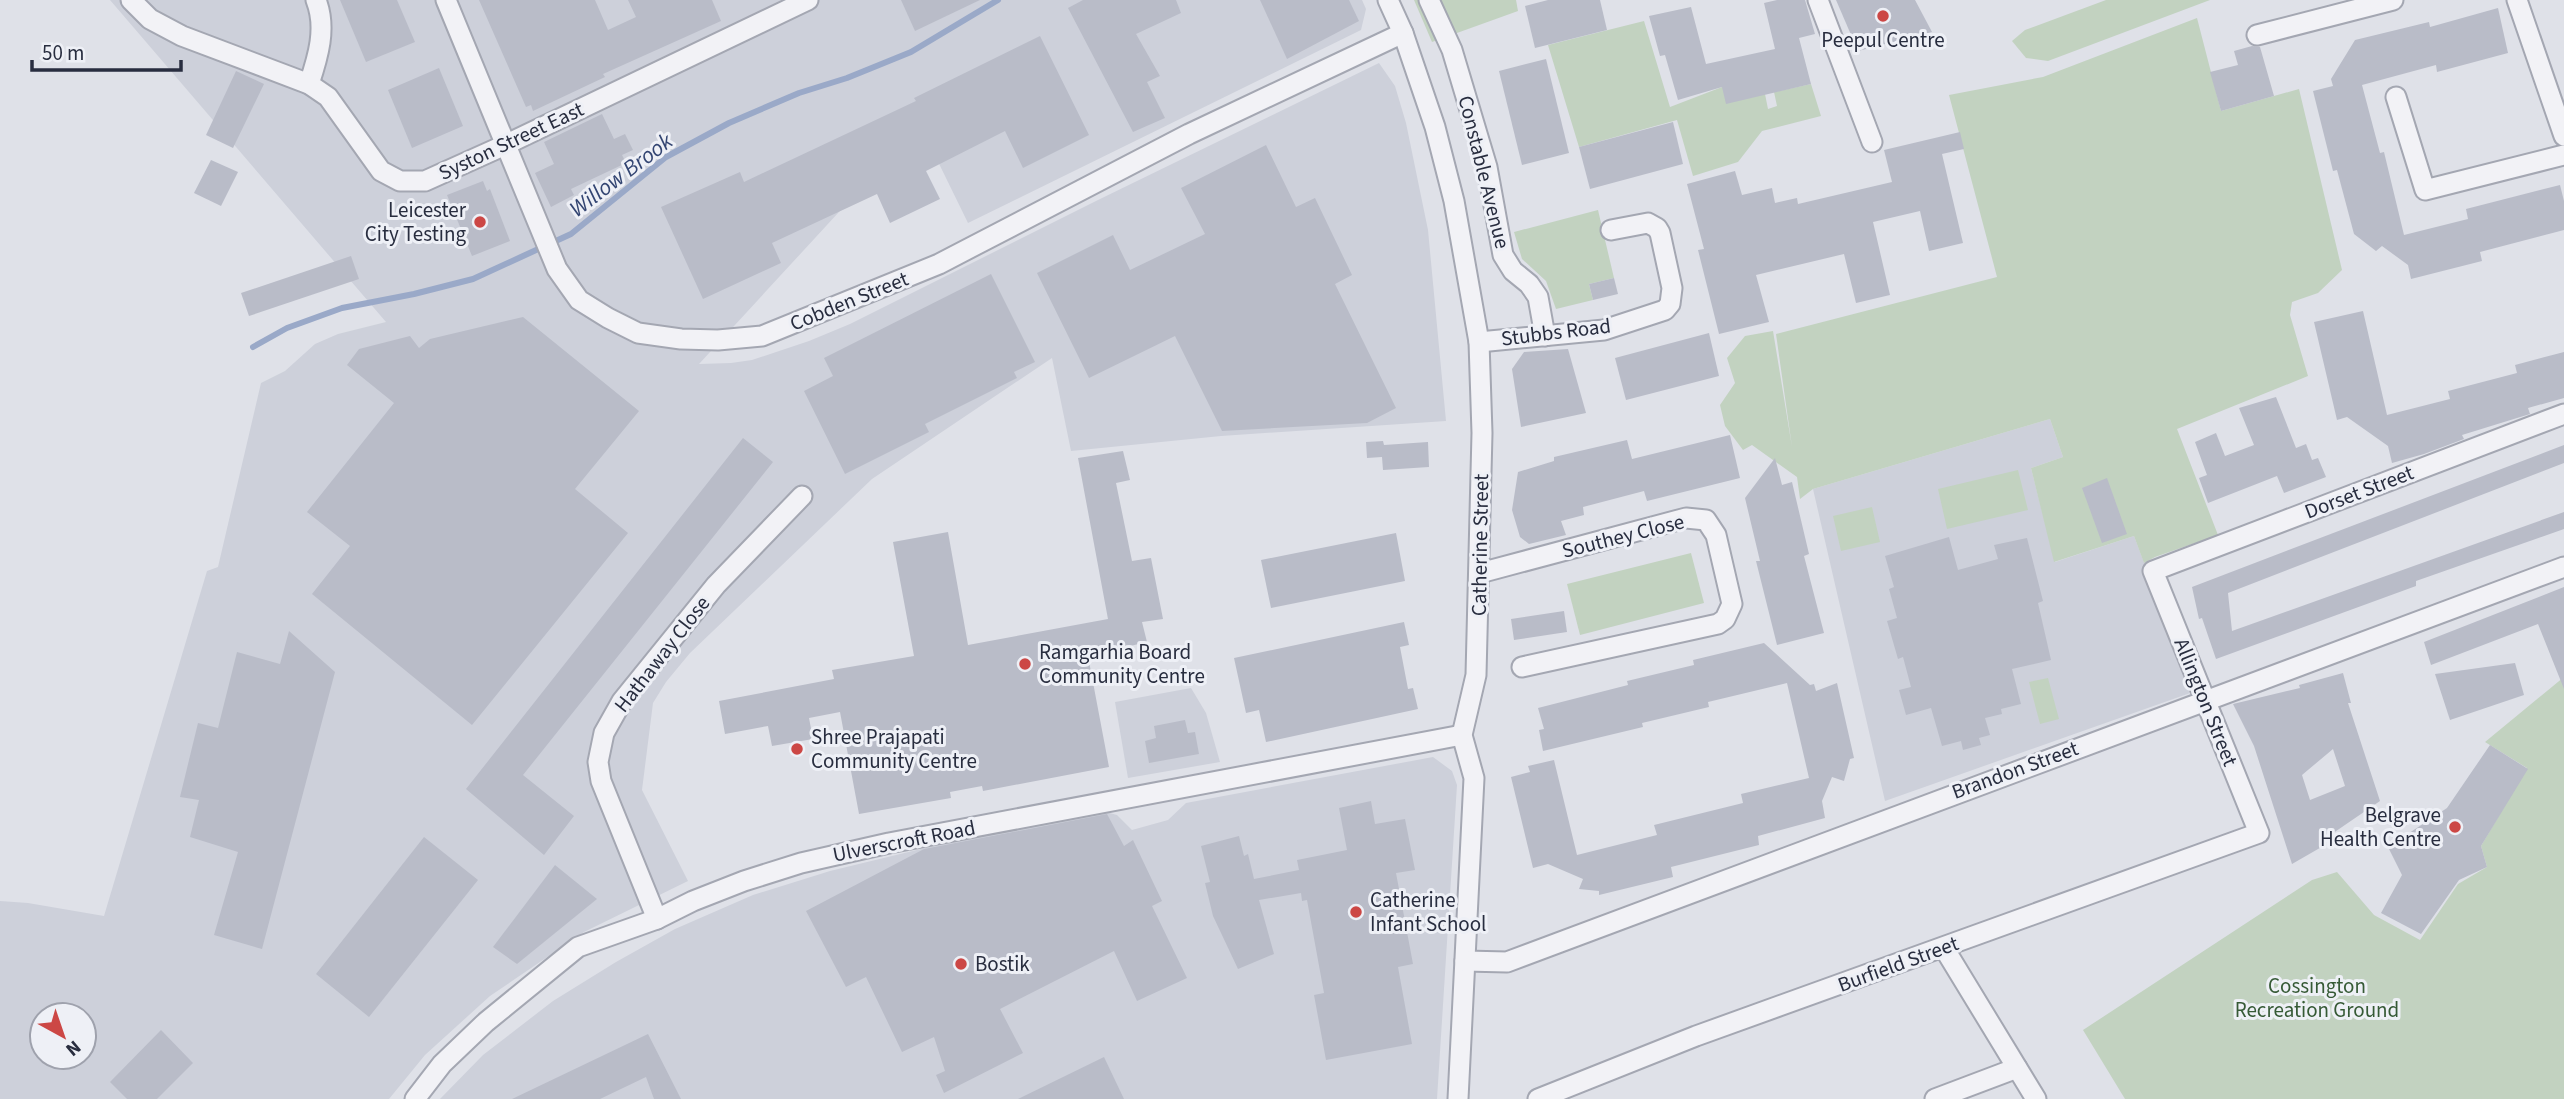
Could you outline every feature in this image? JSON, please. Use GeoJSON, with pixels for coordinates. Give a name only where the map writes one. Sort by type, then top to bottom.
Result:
{"type":"FeatureCollection","features":[{"type":"Feature","properties":{"kind":"street","name":"Syston Street East"},"geometry":{"type":"LineString","coordinates":[[131,0],[150,19],[182,36],[309,84],[328,97],[381,171],[400,181],[425,181],[807,0]]}},
{"type":"Feature","properties":{"kind":"street"},"geometry":{"type":"LineString","coordinates":[[309,84],[320,51],[321,12],[316,0]]}},
{"type":"Feature","properties":{"kind":"street","name":"Cobden Street"},"geometry":{"type":"LineString","coordinates":[[446,0],[557,269],[579,300],[638,333],[681,339],[718,340],[762,336],[939,264],[1189,134],[1403,33]]}},
{"type":"Feature","properties":{"kind":"street","name":"Catherine Street"},"geometry":{"type":"LineString","coordinates":[[1388,0],[1403,33],[1435,127],[1454,201],[1479,342],[1482,433],[1480,573],[1476,675],[1462,735],[1474,778],[1458,1099]]}},
{"type":"Feature","properties":{"kind":"street","name":"Constable Avenue"},"geometry":{"type":"LineString","coordinates":[[1429,0],[1452,50],[1487,167],[1503,255],[1513,271],[1529,284],[1538,297],[1545,336]]}},
{"type":"Feature","properties":{"kind":"street"},"geometry":{"type":"LineString","coordinates":[[1818,0],[1872,142]]}},
{"type":"Feature","properties":{"kind":"street"},"geometry":{"type":"LineString","coordinates":[[2257,35],[2393,0]]}},
{"type":"Feature","properties":{"kind":"street"},"geometry":{"type":"LineString","coordinates":[[2516,0],[2564,136]]}},
{"type":"Feature","properties":{"kind":"street"},"geometry":{"type":"LineString","coordinates":[[2396,97],[2425,190],[2564,155]]}},
{"type":"Feature","properties":{"kind":"street","name":"Stubbs Road"},"geometry":{"type":"LineString","coordinates":[[1479,342],[1604,330],[1658,314],[1670,304],[1672,288],[1657,228],[1648,223],[1611,230]]}},
{"type":"Feature","properties":{"kind":"street","name":"Dorset Street"},"geometry":{"type":"LineString","coordinates":[[2153,571],[2564,414]]}},
{"type":"Feature","properties":{"kind":"street","name":"Hathaway Close"},"geometry":{"type":"LineString","coordinates":[[657,919],[601,781],[598,762],[604,733],[622,701],[716,585],[802,496]]}},
{"type":"Feature","properties":{"kind":"street","name":"Southey Close"},"geometry":{"type":"LineString","coordinates":[[1480,573],[1686,518],[1706,520],[1716,535],[1732,604],[1726,619],[1718,624],[1522,667]]}},
{"type":"Feature","properties":{"kind":"street","name":"Brandon Street"},"geometry":{"type":"LineString","coordinates":[[1465,961],[1507,961],[2564,567]]}},
{"type":"Feature","properties":{"kind":"street","name":"Allington Street"},"geometry":{"type":"LineString","coordinates":[[2153,571],[2259,833]]}},
{"type":"Feature","properties":{"kind":"street","name":"Ulverscroft Road"},"geometry":{"type":"LineString","coordinates":[[415,1099],[442,1064],[486,1023],[578,947],[657,919],[730,886],[801,863],[889,843],[1462,735]]}},
{"type":"Feature","properties":{"kind":"street","name":"Burfield Street"},"geometry":{"type":"LineString","coordinates":[[1538,1099],[1696,1036],[2259,833]]}},
{"type":"Feature","properties":{"kind":"street"},"geometry":{"type":"LineString","coordinates":[[1944,948],[2036,1099]]}},
{"type":"Feature","properties":{"kind":"street"},"geometry":{"type":"LineString","coordinates":[[1935,1099],[2017,1068]]}},
{"type":"Feature","properties":{"kind":"shaded area"},"geometry":{"type":"Polygon","coordinates":[[[110,0],[1362,0],[1366,9],[1361,30],[968,223],[924,133],[885,162],[699,364],[752,360],[850,324],[1379,63],[1395,86],[1406,123],[1428,230],[1446,421],[1221,436],[1071,451],[1052,358],[872,479],[690,653],[666,682],[653,703],[642,790],[688,881],[584,932],[490,996],[425,1055],[389,1099],[0,1099],[0,901],[104,916],[207,571],[218,567],[261,383],[285,371],[315,344],[338,334],[386,322],[110,0]]]}},
{"type":"Feature","properties":{"kind":"shaded area"},"geometry":{"type":"Polygon","coordinates":[[[2050,419],[2063,457],[2031,468],[2055,562],[2134,536],[2193,692],[1885,801],[1813,489],[2050,419]]]}},
{"type":"Feature","properties":{"kind":"shaded area"},"geometry":{"type":"Polygon","coordinates":[[[1191,688],[1206,713],[1220,762],[1128,778],[1115,702],[1191,688]]]}},
{"type":"Feature","properties":{"kind":"shaded area"},"geometry":{"type":"Polygon","coordinates":[[[1433,757],[1452,771],[1457,785],[1437,1099],[440,1099],[483,1055],[553,1001],[675,929],[753,895],[830,871],[925,848],[1106,812],[1117,815],[1132,830],[1168,820],[1186,803],[1433,757]]]}},
{"type":"Feature","properties":{"kind":"green space"},"geometry":{"type":"Polygon","coordinates":[[[1414,0],[1516,0],[1518,11],[1432,42],[1414,0]]]}},
{"type":"Feature","properties":{"kind":"green space"},"geometry":{"type":"Polygon","coordinates":[[[2106,0],[2210,0],[2048,61],[2026,58],[2012,41],[2025,30],[2106,0]]]}},
{"type":"Feature","properties":{"kind":"green space"},"geometry":{"type":"Polygon","coordinates":[[[2197,18],[2221,111],[2299,89],[2342,270],[2318,293],[2292,302],[2290,315],[2308,376],[2177,429],[2218,535],[2144,563],[2134,536],[2054,562],[2031,468],[2063,457],[2050,419],[1813,489],[1800,499],[1797,477],[1752,445],[1743,450],[1725,426],[1720,405],[1735,383],[1727,358],[1745,336],[1773,331],[1792,447],[1776,334],[1997,277],[1949,95],[2043,77],[2197,18]]]}},
{"type":"Feature","properties":{"kind":"green space"},"geometry":{"type":"Polygon","coordinates":[[[1644,21],[1670,107],[1722,87],[1765,94],[1768,109],[1777,106],[1774,92],[1811,84],[1821,116],[1762,131],[1738,162],[1693,176],[1677,120],[1579,147],[1548,45],[1644,21]]]}},
{"type":"Feature","properties":{"kind":"green space"},"geometry":{"type":"Polygon","coordinates":[[[1598,210],[1614,278],[1589,284],[1593,300],[1556,309],[1546,281],[1522,259],[1514,232],[1598,210]]]}},
{"type":"Feature","properties":{"kind":"green space"},"geometry":{"type":"Polygon","coordinates":[[[2018,470],[2028,510],[1947,529],[1938,489],[2018,470]]]}},
{"type":"Feature","properties":{"kind":"green space"},"geometry":{"type":"Polygon","coordinates":[[[1872,507],[1880,542],[1841,551],[1833,516],[1872,507]]]}},
{"type":"Feature","properties":{"kind":"green space"},"geometry":{"type":"Polygon","coordinates":[[[1691,553],[1704,603],[1580,635],[1567,584],[1691,553]]]}},
{"type":"Feature","properties":{"kind":"green space","name":"Cossington Recreation Ground"},"geometry":{"type":"Polygon","coordinates":[[[2564,677],[2564,1099],[2125,1099],[2083,1030],[2312,880],[2337,872],[2374,915],[2420,940],[2458,884],[2487,867],[2481,846],[2527,768],[2485,742],[2564,677]]]}},
{"type":"Feature","properties":{"kind":"green space"},"geometry":{"type":"Polygon","coordinates":[[[2048,678],[2059,719],[2040,724],[2029,682],[2048,678]]]}},
{"type":"Feature","properties":{"kind":"building"},"geometry":{"type":"Polygon","coordinates":[[[340,0],[397,0],[415,42],[366,62],[340,0]]]}},
{"type":"Feature","properties":{"kind":"building"},"geometry":{"type":"Polygon","coordinates":[[[479,0],[595,0],[608,30],[636,17],[628,0],[712,0],[721,21],[603,74],[605,77],[533,111],[531,105],[526,107],[479,0]]]}},
{"type":"Feature","properties":{"kind":"building"},"geometry":{"type":"Polygon","coordinates":[[[901,0],[980,0],[915,31],[901,0]]]}},
{"type":"Feature","properties":{"kind":"building"},"geometry":{"type":"Polygon","coordinates":[[[1083,0],[1176,0],[1181,13],[1136,34],[1160,76],[1147,82],[1165,118],[1133,132],[1068,8],[1083,0]]]}},
{"type":"Feature","properties":{"kind":"building"},"geometry":{"type":"Polygon","coordinates":[[[1260,0],[1349,0],[1359,21],[1287,59],[1260,0]]]}},
{"type":"Feature","properties":{"kind":"building"},"geometry":{"type":"Polygon","coordinates":[[[1548,0],[1600,0],[1607,30],[1535,48],[1525,6],[1548,0]]]}},
{"type":"Feature","properties":{"kind":"building"},"geometry":{"type":"Polygon","coordinates":[[[1805,0],[1815,34],[1799,38],[1811,84],[1726,104],[1722,87],[1678,100],[1665,55],[1660,56],[1649,16],[1691,7],[1706,64],[1775,49],[1764,3],[1805,0]]]}},
{"type":"Feature","properties":{"kind":"building","name":"Peepul Centre"},"geometry":{"type":"Polygon","coordinates":[[[1836,0],[1915,0],[1932,32],[1858,51],[1836,0]]]}},
{"type":"Feature","properties":{"kind":"building"},"geometry":{"type":"Polygon","coordinates":[[[2498,8],[2508,53],[2437,72],[2436,65],[2362,85],[2380,153],[2384,152],[2404,235],[2468,219],[2466,209],[2560,185],[2564,201],[2564,230],[2480,252],[2482,261],[2411,279],[2408,265],[2382,246],[2376,251],[2354,234],[2337,170],[2333,171],[2313,91],[2333,86],[2331,79],[2355,40],[2429,22],[2430,27],[2498,8]]]}},
{"type":"Feature","properties":{"kind":"building"},"geometry":{"type":"Polygon","coordinates":[[[1040,36],[1089,135],[1023,168],[1005,131],[926,171],[940,199],[890,223],[877,194],[772,243],[781,263],[703,299],[661,207],[740,172],[744,182],[916,101],[914,98],[1040,36]]]}},
{"type":"Feature","properties":{"kind":"building"},"geometry":{"type":"Polygon","coordinates":[[[2252,46],[2260,47],[2274,96],[2221,111],[2210,72],[2238,65],[2234,51],[2252,46]]]}},
{"type":"Feature","properties":{"kind":"building"},"geometry":{"type":"Polygon","coordinates":[[[1546,59],[1569,153],[1522,165],[1499,71],[1546,59]]]}},
{"type":"Feature","properties":{"kind":"building"},"geometry":{"type":"Polygon","coordinates":[[[439,68],[463,126],[412,148],[388,90],[439,68]]]}},
{"type":"Feature","properties":{"kind":"building"},"geometry":{"type":"Polygon","coordinates":[[[236,71],[264,84],[233,148],[206,135],[236,71]]]}},
{"type":"Feature","properties":{"kind":"building"},"geometry":{"type":"Polygon","coordinates":[[[602,114],[614,139],[625,134],[633,150],[622,155],[626,163],[571,189],[574,195],[551,207],[535,173],[554,164],[544,142],[602,114]]]}},
{"type":"Feature","properties":{"kind":"building"},"geometry":{"type":"Polygon","coordinates":[[[1673,122],[1683,164],[1590,189],[1579,147],[1673,122]]]}},
{"type":"Feature","properties":{"kind":"building"},"geometry":{"type":"Polygon","coordinates":[[[1960,132],[1964,149],[1942,154],[1963,243],[1929,251],[1920,211],[1873,222],[1890,295],[1856,303],[1844,254],[1756,275],[1769,322],[1719,334],[1698,250],[1704,249],[1687,184],[1735,171],[1742,195],[1772,188],[1775,203],[1797,198],[1798,204],[1892,182],[1884,150],[1960,132]]]}},
{"type":"Feature","properties":{"kind":"building"},"geometry":{"type":"Polygon","coordinates":[[[1266,145],[1296,207],[1315,198],[1352,275],[1335,284],[1396,408],[1367,423],[1222,431],[1175,336],[1089,378],[1037,273],[1113,235],[1130,270],[1205,234],[1181,188],[1266,145]]]}},
{"type":"Feature","properties":{"kind":"building"},"geometry":{"type":"Polygon","coordinates":[[[211,160],[238,172],[221,206],[194,193],[211,160]]]}},
{"type":"Feature","properties":{"kind":"building"},"geometry":{"type":"Polygon","coordinates":[[[483,181],[487,191],[490,189],[510,241],[472,256],[447,195],[483,181]]]}},
{"type":"Feature","properties":{"kind":"building"},"geometry":{"type":"Polygon","coordinates":[[[351,256],[359,279],[249,316],[241,293],[351,256]]]}},
{"type":"Feature","properties":{"kind":"building"},"geometry":{"type":"Polygon","coordinates":[[[991,274],[1035,362],[1014,372],[1017,378],[925,424],[929,432],[845,474],[804,391],[833,376],[824,358],[991,274]]]}},
{"type":"Feature","properties":{"kind":"building"},"geometry":{"type":"Polygon","coordinates":[[[1614,278],[1618,294],[1593,300],[1589,284],[1614,278]]]}},
{"type":"Feature","properties":{"kind":"building"},"geometry":{"type":"Polygon","coordinates":[[[2363,311],[2387,415],[2450,399],[2448,391],[2517,373],[2515,365],[2564,352],[2564,398],[2528,408],[2530,414],[2462,435],[2464,439],[2392,463],[2388,446],[2347,417],[2337,420],[2314,322],[2363,311]]]}},
{"type":"Feature","properties":{"kind":"building"},"geometry":{"type":"Polygon","coordinates":[[[523,317],[639,411],[575,489],[628,533],[472,725],[312,594],[350,546],[307,512],[394,403],[347,365],[359,349],[410,336],[419,348],[430,339],[523,317]]]}},
{"type":"Feature","properties":{"kind":"building"},"geometry":{"type":"Polygon","coordinates":[[[1709,333],[1719,376],[1626,400],[1615,358],[1709,333]]]}},
{"type":"Feature","properties":{"kind":"building"},"geometry":{"type":"Polygon","coordinates":[[[1568,349],[1586,413],[1521,427],[1512,369],[1524,352],[1568,349]]]}},
{"type":"Feature","properties":{"kind":"building"},"geometry":{"type":"Polygon","coordinates":[[[2276,397],[2296,448],[2306,444],[2312,460],[2318,458],[2326,477],[2284,493],[2277,476],[2208,503],[2199,478],[2207,475],[2195,442],[2216,433],[2225,456],[2254,445],[2239,408],[2276,397]]]}},
{"type":"Feature","properties":{"kind":"building"},"geometry":{"type":"Polygon","coordinates":[[[1730,435],[1740,478],[1647,501],[1644,491],[1583,507],[1584,515],[1561,521],[1566,535],[1529,544],[1520,537],[1512,510],[1518,472],[1554,461],[1554,457],[1627,440],[1632,459],[1730,435]]]}},
{"type":"Feature","properties":{"kind":"building"},"geometry":{"type":"Polygon","coordinates":[[[743,438],[773,462],[523,775],[574,816],[544,855],[466,789],[743,438]]]}},
{"type":"Feature","properties":{"kind":"building"},"geometry":{"type":"Polygon","coordinates":[[[1383,441],[1384,445],[1428,442],[1429,467],[1383,470],[1382,457],[1367,458],[1366,442],[1383,441]]]}},
{"type":"Feature","properties":{"kind":"building"},"geometry":{"type":"Polygon","coordinates":[[[2564,445],[2564,463],[2228,593],[2232,631],[2564,512],[2564,529],[2416,581],[2416,586],[2216,659],[2202,618],[2199,619],[2192,587],[2564,445]]]}},
{"type":"Feature","properties":{"kind":"building"},"geometry":{"type":"Polygon","coordinates":[[[1123,451],[1130,480],[1116,483],[1132,561],[1151,558],[1163,619],[1142,622],[1147,642],[1088,656],[1109,767],[983,791],[982,786],[950,792],[951,798],[859,814],[840,712],[809,718],[813,739],[772,746],[768,726],[725,734],[719,701],[834,679],[832,670],[914,656],[893,542],[948,532],[968,645],[1108,619],[1078,458],[1123,451]]]}},
{"type":"Feature","properties":{"kind":"building"},"geometry":{"type":"Polygon","coordinates":[[[1775,458],[1782,485],[1792,482],[1809,554],[1804,556],[1824,633],[1777,645],[1756,561],[1760,561],[1745,498],[1775,458]]]}},
{"type":"Feature","properties":{"kind":"building"},"geometry":{"type":"Polygon","coordinates":[[[2107,478],[2127,534],[2102,543],[2082,488],[2107,478]]]}},
{"type":"Feature","properties":{"kind":"building"},"geometry":{"type":"Polygon","coordinates":[[[1396,533],[1405,581],[1271,608],[1261,560],[1396,533]]]}},
{"type":"Feature","properties":{"kind":"building"},"geometry":{"type":"Polygon","coordinates":[[[1949,537],[1958,570],[1998,559],[1994,545],[2027,538],[2043,601],[2038,603],[2051,660],[2012,669],[2021,704],[2001,709],[2002,714],[1985,718],[1990,735],[1979,738],[1981,745],[1963,750],[1961,741],[1942,746],[1931,708],[1906,715],[1899,690],[1911,687],[1903,657],[1898,659],[1887,621],[1897,618],[1889,589],[1894,587],[1885,556],[1949,537]]]}},
{"type":"Feature","properties":{"kind":"building"},"geometry":{"type":"Polygon","coordinates":[[[2564,587],[2564,689],[2538,624],[2431,665],[2424,642],[2564,587]]]}},
{"type":"Feature","properties":{"kind":"building"},"geometry":{"type":"Polygon","coordinates":[[[1564,611],[1567,632],[1514,640],[1511,619],[1564,611]]]}},
{"type":"Feature","properties":{"kind":"building"},"geometry":{"type":"Polygon","coordinates":[[[1404,622],[1409,645],[1400,647],[1408,689],[1413,688],[1418,709],[1266,742],[1259,710],[1246,713],[1234,658],[1404,622]]]}},
{"type":"Feature","properties":{"kind":"building"},"geometry":{"type":"Polygon","coordinates":[[[289,631],[335,672],[262,949],[214,935],[238,852],[190,837],[199,800],[180,797],[198,723],[218,728],[237,652],[280,664],[289,631]]]}},
{"type":"Feature","properties":{"kind":"building"},"geometry":{"type":"Polygon","coordinates":[[[1764,643],[1810,685],[1814,684],[1816,691],[1837,683],[1854,758],[1850,759],[1844,781],[1832,777],[1822,801],[1825,818],[1758,836],[1759,845],[1671,867],[1673,877],[1599,895],[1599,891],[1579,889],[1583,879],[1548,864],[1533,868],[1511,777],[1530,772],[1528,766],[1554,760],[1577,855],[1657,835],[1654,825],[1743,803],[1741,794],[1809,778],[1787,683],[1708,702],[1709,707],[1642,723],[1643,727],[1543,751],[1539,730],[1544,729],[1538,708],[1628,685],[1627,681],[1694,665],[1693,660],[1764,643]]]}},
{"type":"Feature","properties":{"kind":"building"},"geometry":{"type":"Polygon","coordinates":[[[2515,663],[2524,695],[2450,720],[2435,674],[2515,663]]]}},
{"type":"Feature","properties":{"kind":"building"},"geometry":{"type":"Polygon","coordinates":[[[2343,673],[2351,703],[2348,703],[2380,801],[2323,840],[2325,845],[2292,864],[2254,746],[2233,704],[2300,688],[2299,685],[2343,673]],[[2333,749],[2302,775],[2310,800],[2345,786],[2333,749]]]}},
{"type":"Feature","properties":{"kind":"building"},"geometry":{"type":"Polygon","coordinates":[[[1185,720],[1188,733],[1195,732],[1199,754],[1149,763],[1145,741],[1156,738],[1154,726],[1185,720]]]}},
{"type":"Feature","properties":{"kind":"building","name":"Belgrave Health Centre"},"geometry":{"type":"Polygon","coordinates":[[[2490,745],[2528,769],[2481,846],[2487,867],[2459,880],[2421,934],[2381,913],[2402,875],[2388,847],[2447,808],[2490,745]]]}},
{"type":"Feature","properties":{"kind":"building"},"geometry":{"type":"Polygon","coordinates":[[[1371,801],[1375,824],[1405,819],[1415,870],[1396,873],[1413,964],[1398,967],[1412,1044],[1326,1060],[1314,995],[1324,993],[1307,900],[1302,901],[1301,893],[1259,900],[1274,954],[1238,969],[1213,916],[1205,883],[1210,882],[1201,846],[1239,836],[1244,856],[1248,854],[1254,879],[1299,870],[1297,860],[1347,850],[1339,808],[1371,801]]]}},
{"type":"Feature","properties":{"kind":"building","name":"Bostik"},"geometry":{"type":"Polygon","coordinates":[[[1107,814],[1124,846],[1133,840],[1162,901],[1152,906],[1187,978],[1137,1001],[1114,951],[1000,1009],[1023,1053],[944,1093],[936,1075],[945,1071],[934,1037],[902,1052],[866,977],[846,987],[806,911],[924,849],[1107,814]]]}},
{"type":"Feature","properties":{"kind":"building"},"geometry":{"type":"Polygon","coordinates":[[[424,837],[478,880],[369,1017],[316,974],[424,837]]]}},
{"type":"Feature","properties":{"kind":"building"},"geometry":{"type":"Polygon","coordinates":[[[555,865],[597,899],[517,964],[493,947],[555,865]]]}},
{"type":"Feature","properties":{"kind":"building"},"geometry":{"type":"Polygon","coordinates":[[[161,1030],[193,1063],[157,1099],[127,1099],[110,1082],[161,1030]]]}},
{"type":"Feature","properties":{"kind":"building"},"geometry":{"type":"Polygon","coordinates":[[[648,1034],[681,1099],[654,1099],[646,1077],[600,1099],[512,1099],[648,1034]]]}},
{"type":"Feature","properties":{"kind":"building"},"geometry":{"type":"Polygon","coordinates":[[[1104,1057],[1124,1099],[1018,1099],[1104,1057]]]}},
{"type":"Feature","properties":{"kind":"waterway","name":"Willow Brook"},"geometry":{"type":"LineString","coordinates":[[253,347],[287,328],[342,308],[473,279],[571,234],[666,157],[729,123],[799,93],[847,78],[911,52],[998,0]]}},
{"type":"Feature","properties":{"kind":"place","name":"Peepul Centre"},"geometry":{"type":"Point","coordinates":[1883,16]}},
{"type":"Feature","properties":{"kind":"place","name":"Leicester City Testing"},"geometry":{"type":"Point","coordinates":[480,222]}},
{"type":"Feature","properties":{"kind":"place","name":"Ramgarhia Board Community Centre"},"geometry":{"type":"Point","coordinates":[1025,664]}},
{"type":"Feature","properties":{"kind":"place","name":"Shree Prajapati Community Centre"},"geometry":{"type":"Point","coordinates":[797,749]}},
{"type":"Feature","properties":{"kind":"place","name":"Belgrave Health Centre"},"geometry":{"type":"Point","coordinates":[2455,827]}},
{"type":"Feature","properties":{"kind":"place","name":"Catherine Infant School"},"geometry":{"type":"Point","coordinates":[1356,912]}},
{"type":"Feature","properties":{"kind":"place","name":"Bostik"},"geometry":{"type":"Point","coordinates":[961,964]}}]}
